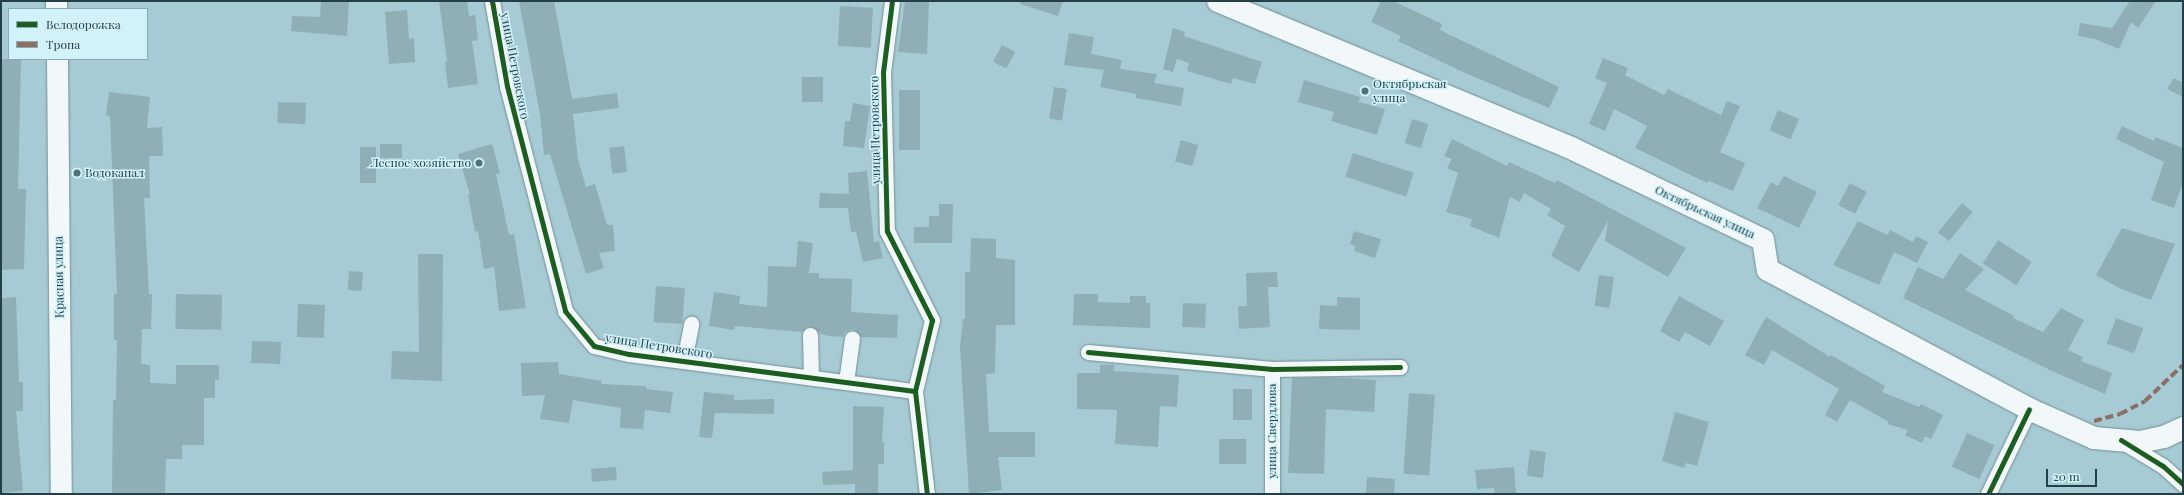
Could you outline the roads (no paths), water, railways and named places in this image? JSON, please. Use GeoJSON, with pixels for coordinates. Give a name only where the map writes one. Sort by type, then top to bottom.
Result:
{"type":"FeatureCollection","features":[{"type":"Feature","properties":{"kind":"main road","name":"Октябрьская улица"},"geometry":{"type":"LineString","coordinates":[[1218,1],[1571,148],[1763,240],[1768,270],[2029,409],[2094,438],[2140,442],[2164,437],[2183,428]]}},
{"type":"Feature","properties":{"kind":"main road","name":"Красная улица"},"geometry":{"type":"LineString","coordinates":[[57,60],[61,494]]}},
{"type":"Feature","properties":{"kind":"street","name":"улица Петровского"},"geometry":{"type":"LineString","coordinates":[[492,1],[507,86],[565,311],[594,346],[629,354],[915,391]]}},
{"type":"Feature","properties":{"kind":"street","name":"улица Петровского"},"geometry":{"type":"LineString","coordinates":[[892,1],[883,72],[887,231],[932,320],[915,391],[927,494]]}},
{"type":"Feature","properties":{"kind":"street"},"geometry":{"type":"LineString","coordinates":[[684,361],[690,324]]}},
{"type":"Feature","properties":{"kind":"street"},"geometry":{"type":"LineString","coordinates":[[810,335],[811,377]]}},
{"type":"Feature","properties":{"kind":"street"},"geometry":{"type":"LineString","coordinates":[[846,382],[852,338]]}},
{"type":"Feature","properties":{"kind":"street"},"geometry":{"type":"LineString","coordinates":[[1088,352],[1272,369],[1400,367]]}},
{"type":"Feature","properties":{"kind":"street","name":"улица Свердлова"},"geometry":{"type":"LineString","coordinates":[[1272,369],[1272,494]]}},
{"type":"Feature","properties":{"kind":"street"},"geometry":{"type":"LineString","coordinates":[[1988,494],[2029,409]]}},
{"type":"Feature","properties":{"kind":"street"},"geometry":{"type":"LineString","coordinates":[[2121,440],[2163,466],[2183,484]]}},
{"type":"Feature","properties":{"kind":"place","name":"Октябрьская улица"},"geometry":{"type":"Point","coordinates":[1365,91]}},
{"type":"Feature","properties":{"kind":"place","name":"Лесное хозяйство"},"geometry":{"type":"Point","coordinates":[479,163]}},
{"type":"Feature","properties":{"kind":"place","name":"Водоканал"},"geometry":{"type":"Point","coordinates":[77,173]}}]}
